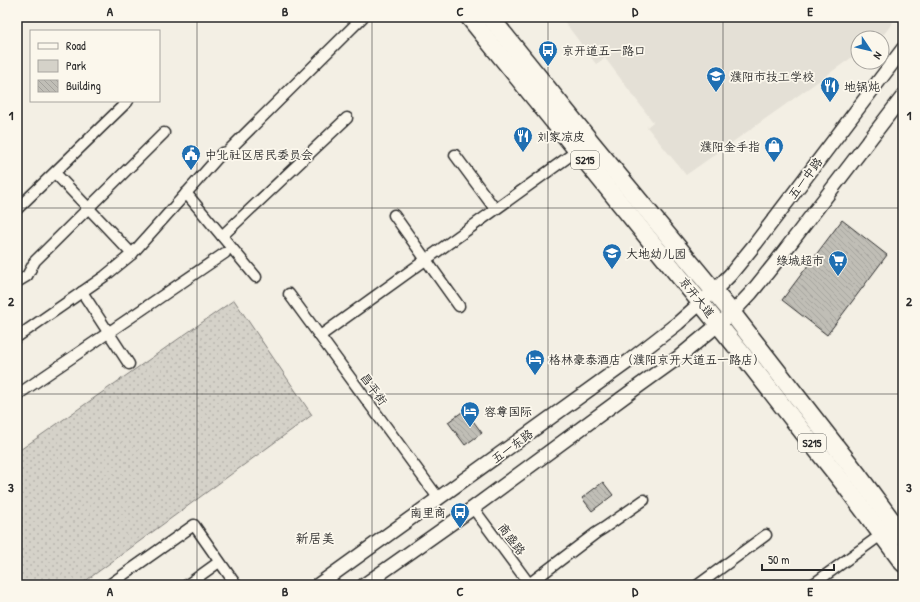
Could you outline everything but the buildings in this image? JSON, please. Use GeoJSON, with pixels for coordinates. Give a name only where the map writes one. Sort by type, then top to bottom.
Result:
{"type":"FeatureCollection","features":[{"type":"Feature","properties":{"kind":"main road","name":"京开大道"},"geometry":{"type":"LineString","coordinates":[[469,17],[490,21],[732,313],[858,475],[893,532],[903,563]]}},
{"type":"Feature","properties":{"kind":"main road","name":"京开大道"},"geometry":{"type":"LineString","coordinates":[[490,21],[578,150],[739,350],[806,436],[846,484],[893,532]]}},
{"type":"Feature","properties":{"kind":"street"},"geometry":{"type":"LineString","coordinates":[[17,338],[105,276],[132,254],[222,153],[227,152],[363,17]]}},
{"type":"Feature","properties":{"kind":"street","name":"五一中路"},"geometry":{"type":"LineString","coordinates":[[701,303],[730,275],[756,243],[903,49]]}},
{"type":"Feature","properties":{"kind":"street"},"geometry":{"type":"LineString","coordinates":[[364,585],[380,580],[473,508],[679,357],[719,325],[751,293],[776,262],[903,96]]}},
{"type":"Feature","properties":{"kind":"street"},"geometry":{"type":"LineString","coordinates":[[17,209],[127,102]]}},
{"type":"Feature","properties":{"kind":"street"},"geometry":{"type":"LineString","coordinates":[[222,236],[347,118]]}},
{"type":"Feature","properties":{"kind":"street"},"geometry":{"type":"LineString","coordinates":[[17,282],[27,276],[35,261],[164,133]]}},
{"type":"Feature","properties":{"kind":"street"},"geometry":{"type":"LineString","coordinates":[[320,336],[578,150]]}},
{"type":"Feature","properties":{"kind":"street"},"geometry":{"type":"LineString","coordinates":[[455,155],[495,210]]}},
{"type":"Feature","properties":{"kind":"street"},"geometry":{"type":"LineString","coordinates":[[55,173],[132,254]]}},
{"type":"Feature","properties":{"kind":"street"},"geometry":{"type":"LineString","coordinates":[[186,193],[256,277]]}},
{"type":"Feature","properties":{"kind":"street"},"geometry":{"type":"LineString","coordinates":[[394,214],[459,306]]}},
{"type":"Feature","properties":{"kind":"street"},"geometry":{"type":"LineString","coordinates":[[17,394],[225,253]]}},
{"type":"Feature","properties":{"kind":"street"},"geometry":{"type":"LineString","coordinates":[[82,292],[129,364]]}},
{"type":"Feature","properties":{"kind":"street","name":"昌平街"},"geometry":{"type":"LineString","coordinates":[[289,294],[439,499]]}},
{"type":"Feature","properties":{"kind":"street","name":"五一东路"},"geometry":{"type":"LineString","coordinates":[[318,585],[629,361],[701,303]]}},
{"type":"Feature","properties":{"kind":"street"},"geometry":{"type":"LineString","coordinates":[[530,584],[596,533],[644,500]]}},
{"type":"Feature","properties":{"kind":"street","name":"商盛路"},"geometry":{"type":"LineString","coordinates":[[473,508],[530,584]]}},
{"type":"Feature","properties":{"kind":"street"},"geometry":{"type":"LineString","coordinates":[[109,585],[194,525],[236,585]]}},
{"type":"Feature","properties":{"kind":"street"},"geometry":{"type":"LineString","coordinates":[[812,585],[893,532]]}},
{"type":"Feature","properties":{"kind":"street"},"geometry":{"type":"LineString","coordinates":[[698,585],[766,535]]}},
{"type":"Feature","properties":{"kind":"street"},"geometry":{"type":"LineString","coordinates":[[187,585],[219,562]]}},
{"type":"Feature","properties":{"kind":"shaded area","name":"濮阳市技工学校"},"geometry":{"type":"Polygon","coordinates":[[[561,17],[897,17],[887,30],[850,30],[850,59],[686,175],[647,127],[653,122],[605,58],[596,64],[561,17]]]}},
{"type":"Feature","properties":{"kind":"green space"},"geometry":{"type":"Polygon","coordinates":[[[234,300],[312,415],[80,585],[17,585],[17,452],[234,300]]]}},
{"type":"Feature","properties":{"kind":"place","name":"京开道五一路口"},"geometry":{"type":"Point","coordinates":[548,67]}},
{"type":"Feature","properties":{"kind":"place","name":"濮阳市技工学校"},"geometry":{"type":"Point","coordinates":[716,93]}},
{"type":"Feature","properties":{"kind":"place","name":"地锅炖"},"geometry":{"type":"Point","coordinates":[830,103]}},
{"type":"Feature","properties":{"kind":"place","name":"刘家凉皮"},"geometry":{"type":"Point","coordinates":[523,153]}},
{"type":"Feature","properties":{"kind":"place","name":"濮阳金手指"},"geometry":{"type":"Point","coordinates":[774,163]}},
{"type":"Feature","properties":{"kind":"place","name":"中北社区居民委员会"},"geometry":{"type":"Point","coordinates":[191,171]}},
{"type":"Feature","properties":{"kind":"place","name":"大地幼儿园"},"geometry":{"type":"Point","coordinates":[612,270]}},
{"type":"Feature","properties":{"kind":"place","name":"绿城超市"},"geometry":{"type":"Point","coordinates":[838,277]}},
{"type":"Feature","properties":{"kind":"place","name":"格林豪泰酒店（濮阳京开大道五一路店）"},"geometry":{"type":"Point","coordinates":[535,376]}},
{"type":"Feature","properties":{"kind":"place","name":"容尊国际"},"geometry":{"type":"Point","coordinates":[470,428]}},
{"type":"Feature","properties":{"kind":"place","name":"南里商"},"geometry":{"type":"Point","coordinates":[460,529]}},
{"type":"Feature","properties":{"kind":"district","name":"新居美"},"geometry":{"type":"Point","coordinates":[315,538]}}]}
